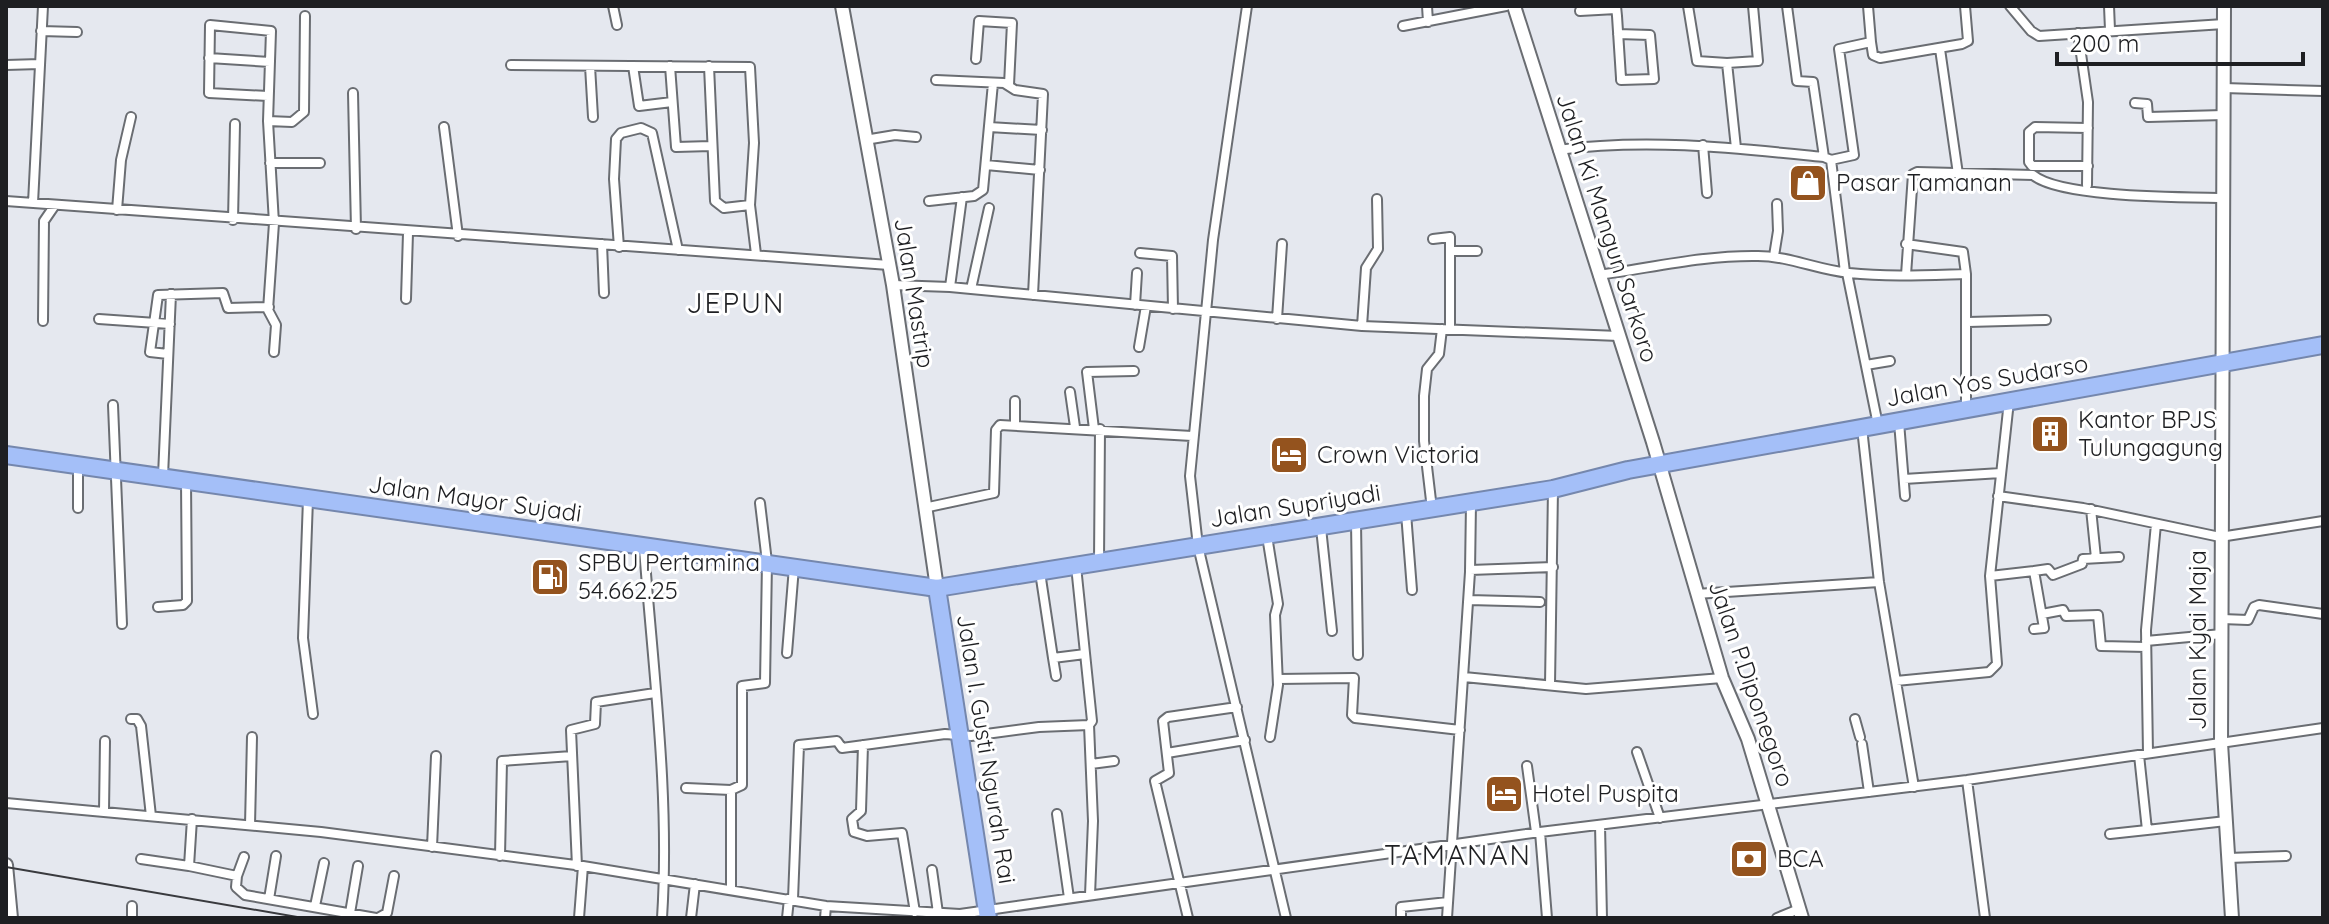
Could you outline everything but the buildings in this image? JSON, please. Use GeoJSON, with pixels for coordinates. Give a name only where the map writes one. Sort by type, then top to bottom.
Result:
{"type":"FeatureCollection","features":[{"type":"Feature","properties":{"kind":"highway","name":"Jalan Yos Sudarso"},"geometry":{"type":"LineString","coordinates":[[1659,464],[2323,345]]}},
{"type":"Feature","properties":{"kind":"highway","name":"Jalan Mayor Sujadi"},"geometry":{"type":"LineString","coordinates":[[6,455],[937,588]]}},
{"type":"Feature","properties":{"kind":"highway","name":"Jalan Supriyadi"},"geometry":{"type":"LineString","coordinates":[[937,588],[1553,489],[1659,464]]}},
{"type":"Feature","properties":{"kind":"highway","name":"Jalan I. Gusti Ngurah Rai"},"geometry":{"type":"LineString","coordinates":[[937,588],[988,915]]}},
{"type":"Feature","properties":{"kind":"main road","name":"Jalan Mastrip"},"geometry":{"type":"LineString","coordinates":[[842,6],[893,285],[937,588]]}},
{"type":"Feature","properties":{"kind":"main road","name":"Jalan Ki Mangun Sarkoro"},"geometry":{"type":"LineString","coordinates":[[1514,6],[1557,150],[1659,464]]}},
{"type":"Feature","properties":{"kind":"main road","name":"Jalan Kyai Maja"},"geometry":{"type":"LineString","coordinates":[[2224,6],[2221,743],[2232,918]]}},
{"type":"Feature","properties":{"kind":"main road","name":"Jalan P.Diponegoro"},"geometry":{"type":"LineString","coordinates":[[1659,464],[1722,678],[1748,739],[1801,913]]}},
{"type":"Feature","properties":{"kind":"main road"},"geometry":{"type":"LineString","coordinates":[[6,865],[11,918]]}},
{"type":"Feature","properties":{"kind":"street"},"geometry":{"type":"LineString","coordinates":[[33,203],[43,6]]}},
{"type":"Feature","properties":{"kind":"street"},"geometry":{"type":"LineString","coordinates":[[613,6],[617,25]]}},
{"type":"Feature","properties":{"kind":"street"},"geometry":{"type":"LineString","coordinates":[[1247,6],[1220,190],[1190,476],[1198,546],[1286,918]]}},
{"type":"Feature","properties":{"kind":"street"},"geometry":{"type":"LineString","coordinates":[[1427,6],[1428,22]]}},
{"type":"Feature","properties":{"kind":"street"},"geometry":{"type":"LineString","coordinates":[[1403,26],[1506,6]]}},
{"type":"Feature","properties":{"kind":"street"},"geometry":{"type":"LineString","coordinates":[[1688,6],[1697,61],[1727,63],[1758,61],[1753,6]]}},
{"type":"Feature","properties":{"kind":"street"},"geometry":{"type":"LineString","coordinates":[[1787,6],[1797,81],[1813,82],[1846,273],[1866,365],[1879,582],[1914,787]]}},
{"type":"Feature","properties":{"kind":"street"},"geometry":{"type":"LineString","coordinates":[[1868,6],[1873,55],[1880,58],[1940,49],[1968,41],[1965,6]]}},
{"type":"Feature","properties":{"kind":"street"},"geometry":{"type":"LineString","coordinates":[[2010,6],[2036,35],[2224,24]]}},
{"type":"Feature","properties":{"kind":"street"},"geometry":{"type":"LineString","coordinates":[[2109,6],[2110,30]]}},
{"type":"Feature","properties":{"kind":"street"},"geometry":{"type":"LineString","coordinates":[[1580,11],[1616,8],[1621,80],[1654,79],[1652,37],[1618,34]]}},
{"type":"Feature","properties":{"kind":"street"},"geometry":{"type":"LineString","coordinates":[[268,121],[292,122],[304,112],[305,16]]}},
{"type":"Feature","properties":{"kind":"street"},"geometry":{"type":"LineString","coordinates":[[976,59],[979,21],[1012,23],[1009,85]]}},
{"type":"Feature","properties":{"kind":"street"},"geometry":{"type":"LineString","coordinates":[[268,96],[209,93],[211,25],[269,29],[268,121],[274,223],[269,307],[276,325],[274,352]]}},
{"type":"Feature","properties":{"kind":"street"},"geometry":{"type":"LineString","coordinates":[[41,31],[77,32]]}},
{"type":"Feature","properties":{"kind":"street"},"geometry":{"type":"LineString","coordinates":[[2078,33],[2088,128],[2087,185]]}},
{"type":"Feature","properties":{"kind":"street"},"geometry":{"type":"LineString","coordinates":[[1557,150],[1616,143],[1703,145],[1827,159],[1854,155],[1840,48],[1871,42]]}},
{"type":"Feature","properties":{"kind":"street"},"geometry":{"type":"LineString","coordinates":[[1940,49],[1958,174]]}},
{"type":"Feature","properties":{"kind":"street"},"geometry":{"type":"LineString","coordinates":[[209,58],[270,62]]}},
{"type":"Feature","properties":{"kind":"street"},"geometry":{"type":"LineString","coordinates":[[1727,63],[1736,148]]}},
{"type":"Feature","properties":{"kind":"street"},"geometry":{"type":"LineString","coordinates":[[6,65],[40,64]]}},
{"type":"Feature","properties":{"kind":"street"},"geometry":{"type":"LineString","coordinates":[[511,65],[746,66],[751,71],[754,143],[750,205],[756,254]]}},
{"type":"Feature","properties":{"kind":"street"},"geometry":{"type":"LineString","coordinates":[[590,66],[593,117]]}},
{"type":"Feature","properties":{"kind":"street"},"geometry":{"type":"LineString","coordinates":[[633,66],[639,106],[672,102]]}},
{"type":"Feature","properties":{"kind":"street"},"geometry":{"type":"LineString","coordinates":[[670,66],[676,147],[711,146]]}},
{"type":"Feature","properties":{"kind":"street"},"geometry":{"type":"LineString","coordinates":[[709,66],[715,201],[724,208],[750,205]]}},
{"type":"Feature","properties":{"kind":"street"},"geometry":{"type":"LineString","coordinates":[[936,80],[993,83],[1009,85],[1015,90],[1042,93],[1033,295]]}},
{"type":"Feature","properties":{"kind":"street"},"geometry":{"type":"LineString","coordinates":[[929,201],[982,193],[993,83]]}},
{"type":"Feature","properties":{"kind":"street"},"geometry":{"type":"LineString","coordinates":[[2224,88],[2323,91]]}},
{"type":"Feature","properties":{"kind":"street"},"geometry":{"type":"LineString","coordinates":[[353,93],[356,229]]}},
{"type":"Feature","properties":{"kind":"street"},"geometry":{"type":"LineString","coordinates":[[2135,103],[2147,104],[2148,117],[2224,115]]}},
{"type":"Feature","properties":{"kind":"street"},"geometry":{"type":"LineString","coordinates":[[117,210],[121,160],[131,117]]}},
{"type":"Feature","properties":{"kind":"street"},"geometry":{"type":"LineString","coordinates":[[233,220],[235,124]]}},
{"type":"Feature","properties":{"kind":"street"},"geometry":{"type":"LineString","coordinates":[[444,127],[458,236]]}},
{"type":"Feature","properties":{"kind":"street"},"geometry":{"type":"LineString","coordinates":[[989,127],[1042,130]]}},
{"type":"Feature","properties":{"kind":"street"},"geometry":{"type":"LineString","coordinates":[[2088,128],[2035,127],[2029,132],[2029,162],[2032,166],[2088,166]]}},
{"type":"Feature","properties":{"kind":"street"},"geometry":{"type":"LineString","coordinates":[[619,247],[614,179],[616,139],[621,133],[641,128],[652,133],[678,250]]}},
{"type":"Feature","properties":{"kind":"street"},"geometry":{"type":"LineString","coordinates":[[865,140],[895,135],[916,137]]}},
{"type":"Feature","properties":{"kind":"street"},"geometry":{"type":"LineString","coordinates":[[1703,145],[1707,193]]}},
{"type":"Feature","properties":{"kind":"street"},"geometry":{"type":"LineString","coordinates":[[270,163],[320,163]]}},
{"type":"Feature","properties":{"kind":"street"},"geometry":{"type":"LineString","coordinates":[[986,165],[1040,170]]}},
{"type":"Feature","properties":{"kind":"street"},"geometry":{"type":"LineString","coordinates":[[1906,275],[1913,173],[2033,175],[2044,183],[2120,194],[2225,198]]}},
{"type":"Feature","properties":{"kind":"street"},"geometry":{"type":"LineString","coordinates":[[950,287],[962,197]]}},
{"type":"Feature","properties":{"kind":"street"},"geometry":{"type":"LineString","coordinates":[[1362,326],[1366,268],[1378,249],[1377,199]]}},
{"type":"Feature","properties":{"kind":"street"},"geometry":{"type":"LineString","coordinates":[[6,201],[408,233],[889,265]]}},
{"type":"Feature","properties":{"kind":"street"},"geometry":{"type":"LineString","coordinates":[[1774,256],[1777,204]]}},
{"type":"Feature","properties":{"kind":"street"},"geometry":{"type":"LineString","coordinates":[[43,321],[44,221],[55,205]]}},
{"type":"Feature","properties":{"kind":"street"},"geometry":{"type":"LineString","coordinates":[[971,289],[989,208]]}},
{"type":"Feature","properties":{"kind":"street"},"geometry":{"type":"LineString","coordinates":[[406,299],[408,233]]}},
{"type":"Feature","properties":{"kind":"street"},"geometry":{"type":"LineString","coordinates":[[1432,509],[1425,450],[1424,396],[1427,369],[1439,354],[1446,329],[1450,237],[1433,239]]}},
{"type":"Feature","properties":{"kind":"street"},"geometry":{"type":"LineString","coordinates":[[602,244],[604,293]]}},
{"type":"Feature","properties":{"kind":"street"},"geometry":{"type":"LineString","coordinates":[[1277,319],[1282,244]]}},
{"type":"Feature","properties":{"kind":"street"},"geometry":{"type":"LineString","coordinates":[[1906,244],[1963,252],[1968,322],[1966,409]]}},
{"type":"Feature","properties":{"kind":"street"},"geometry":{"type":"LineString","coordinates":[[1450,251],[1477,251]]}},
{"type":"Feature","properties":{"kind":"street"},"geometry":{"type":"LineString","coordinates":[[1140,253],[1172,256],[1173,309]]}},
{"type":"Feature","properties":{"kind":"street"},"geometry":{"type":"LineString","coordinates":[[1598,275],[1686,264],[1703,258],[1774,256],[1846,273],[1966,274]]}},
{"type":"Feature","properties":{"kind":"street"},"geometry":{"type":"LineString","coordinates":[[1135,305],[1137,273]]}},
{"type":"Feature","properties":{"kind":"street"},"geometry":{"type":"LineString","coordinates":[[893,285],[950,287],[1362,326],[1619,336]]}},
{"type":"Feature","properties":{"kind":"street"},"geometry":{"type":"LineString","coordinates":[[168,354],[150,352],[155,296],[223,293],[228,308],[269,307]]}},
{"type":"Feature","properties":{"kind":"street"},"geometry":{"type":"LineString","coordinates":[[163,476],[171,294]]}},
{"type":"Feature","properties":{"kind":"street"},"geometry":{"type":"LineString","coordinates":[[1139,347],[1146,306]]}},
{"type":"Feature","properties":{"kind":"street"},"geometry":{"type":"LineString","coordinates":[[99,319],[170,324]]}},
{"type":"Feature","properties":{"kind":"street"},"geometry":{"type":"LineString","coordinates":[[1968,322],[2046,320]]}},
{"type":"Feature","properties":{"kind":"street"},"geometry":{"type":"LineString","coordinates":[[1866,365],[1890,361]]}},
{"type":"Feature","properties":{"kind":"street"},"geometry":{"type":"LineString","coordinates":[[1099,562],[1097,429],[1087,372],[1134,371]]}},
{"type":"Feature","properties":{"kind":"street"},"geometry":{"type":"LineString","coordinates":[[1070,392],[1075,427]]}},
{"type":"Feature","properties":{"kind":"street"},"geometry":{"type":"LineString","coordinates":[[1896,681],[1994,669],[1990,576],[2009,400]]}},
{"type":"Feature","properties":{"kind":"street"},"geometry":{"type":"LineString","coordinates":[[1015,401],[1015,425]]}},
{"type":"Feature","properties":{"kind":"street"},"geometry":{"type":"LineString","coordinates":[[113,405],[122,624]]}},
{"type":"Feature","properties":{"kind":"street"},"geometry":{"type":"LineString","coordinates":[[1898,421],[1905,496]]}},
{"type":"Feature","properties":{"kind":"street"},"geometry":{"type":"LineString","coordinates":[[924,508],[994,493],[997,428],[1015,425],[1075,427],[1192,436]]}},
{"type":"Feature","properties":{"kind":"street"},"geometry":{"type":"LineString","coordinates":[[78,465],[78,508]]}},
{"type":"Feature","properties":{"kind":"street"},"geometry":{"type":"LineString","coordinates":[[1904,479],[2001,473]]}},
{"type":"Feature","properties":{"kind":"street"},"geometry":{"type":"LineString","coordinates":[[158,607],[183,605],[187,601],[186,479]]}},
{"type":"Feature","properties":{"kind":"street"},"geometry":{"type":"LineString","coordinates":[[1550,685],[1547,602],[1553,567],[1553,489]]}},
{"type":"Feature","properties":{"kind":"street"},"geometry":{"type":"LineString","coordinates":[[1998,496],[2091,509],[2220,537],[2323,521]]}},
{"type":"Feature","properties":{"kind":"street"},"geometry":{"type":"LineString","coordinates":[[308,499],[303,638],[313,714]]}},
{"type":"Feature","properties":{"kind":"street"},"geometry":{"type":"LineString","coordinates":[[1447,918],[1469,600],[1471,502]]}},
{"type":"Feature","properties":{"kind":"street"},"geometry":{"type":"LineString","coordinates":[[686,788],[731,790],[742,785],[742,686],[765,683],[767,562],[760,503]]}},
{"type":"Feature","properties":{"kind":"street"},"geometry":{"type":"LineString","coordinates":[[2091,509],[2096,558]]}},
{"type":"Feature","properties":{"kind":"street"},"geometry":{"type":"LineString","coordinates":[[1406,513],[1412,590]]}},
{"type":"Feature","properties":{"kind":"street"},"geometry":{"type":"LineString","coordinates":[[1356,522],[1358,655]]}},
{"type":"Feature","properties":{"kind":"street"},"geometry":{"type":"LineString","coordinates":[[2147,830],[2144,754],[2146,644],[2156,524]]}},
{"type":"Feature","properties":{"kind":"street"},"geometry":{"type":"LineString","coordinates":[[1321,528],[1332,631]]}},
{"type":"Feature","properties":{"kind":"street"},"geometry":{"type":"LineString","coordinates":[[1267,536],[1278,604],[1275,615],[1278,679],[1270,737]]}},
{"type":"Feature","properties":{"kind":"street"},"geometry":{"type":"LineString","coordinates":[[644,548],[655,693],[664,879],[662,918]]}},
{"type":"Feature","properties":{"kind":"street"},"geometry":{"type":"LineString","coordinates":[[1990,576],[2047,568],[2053,575],[2082,564],[2083,559],[2119,557]]}},
{"type":"Feature","properties":{"kind":"street"},"geometry":{"type":"LineString","coordinates":[[787,653],[794,566]]}},
{"type":"Feature","properties":{"kind":"street"},"geometry":{"type":"LineString","coordinates":[[1076,566],[1092,721],[1089,725],[1090,895]]}},
{"type":"Feature","properties":{"kind":"street"},"geometry":{"type":"LineString","coordinates":[[1470,570],[1553,567]]}},
{"type":"Feature","properties":{"kind":"street"},"geometry":{"type":"LineString","coordinates":[[2034,571],[2044,628],[2034,629]]}},
{"type":"Feature","properties":{"kind":"street"},"geometry":{"type":"LineString","coordinates":[[1040,572],[1056,676]]}},
{"type":"Feature","properties":{"kind":"street"},"geometry":{"type":"LineString","coordinates":[[1696,594],[1879,582]]}},
{"type":"Feature","properties":{"kind":"street"},"geometry":{"type":"LineString","coordinates":[[1469,600],[1547,602]]}},
{"type":"Feature","properties":{"kind":"street"},"geometry":{"type":"LineString","coordinates":[[2222,619],[2248,620],[2254,607],[2259,605],[2323,614]]}},
{"type":"Feature","properties":{"kind":"street"},"geometry":{"type":"LineString","coordinates":[[2042,614],[2063,610],[2066,616],[2098,615],[2101,646],[2146,644],[2222,634]]}},
{"type":"Feature","properties":{"kind":"street"},"geometry":{"type":"LineString","coordinates":[[1053,658],[1085,654]]}},
{"type":"Feature","properties":{"kind":"street"},"geometry":{"type":"LineString","coordinates":[[1464,677],[1586,689],[1722,678]]}},
{"type":"Feature","properties":{"kind":"street"},"geometry":{"type":"LineString","coordinates":[[1278,679],[1354,678],[1352,715],[1355,718],[1460,730]]}},
{"type":"Feature","properties":{"kind":"street"},"geometry":{"type":"LineString","coordinates":[[579,918],[580,866],[571,730],[595,724],[596,702],[655,693]]}},
{"type":"Feature","properties":{"kind":"street"},"geometry":{"type":"LineString","coordinates":[[1188,918],[1155,781],[1169,773],[1165,717],[1237,707]]}},
{"type":"Feature","properties":{"kind":"street"},"geometry":{"type":"LineString","coordinates":[[131,719],[137,719],[141,726],[151,816]]}},
{"type":"Feature","properties":{"kind":"street"},"geometry":{"type":"LineString","coordinates":[[1855,719],[1869,792]]}},
{"type":"Feature","properties":{"kind":"street"},"geometry":{"type":"LineString","coordinates":[[787,918],[791,899],[798,746],[837,741],[842,748],[945,734],[959,736],[1089,725]]}},
{"type":"Feature","properties":{"kind":"street"},"geometry":{"type":"LineString","coordinates":[[6,803],[250,825],[580,866],[791,899],[852,913],[988,915],[1069,898],[1180,882],[1538,832],[1967,780],[2323,728]]}},
{"type":"Feature","properties":{"kind":"street"},"geometry":{"type":"LineString","coordinates":[[250,825],[252,737]]}},
{"type":"Feature","properties":{"kind":"street"},"geometry":{"type":"LineString","coordinates":[[1167,753],[1245,740]]}},
{"type":"Feature","properties":{"kind":"street"},"geometry":{"type":"LineString","coordinates":[[104,811],[105,741]]}},
{"type":"Feature","properties":{"kind":"street"},"geometry":{"type":"LineString","coordinates":[[863,745],[861,811],[852,819],[854,832],[867,836],[902,833],[915,912]]}},
{"type":"Feature","properties":{"kind":"street"},"geometry":{"type":"LineString","coordinates":[[1637,752],[1660,818]]}},
{"type":"Feature","properties":{"kind":"street"},"geometry":{"type":"LineString","coordinates":[[432,847],[436,756]]}},
{"type":"Feature","properties":{"kind":"street"},"geometry":{"type":"LineString","coordinates":[[500,856],[502,761],[572,756]]}},
{"type":"Feature","properties":{"kind":"street"},"geometry":{"type":"LineString","coordinates":[[1091,764],[1114,761]]}},
{"type":"Feature","properties":{"kind":"street"},"geometry":{"type":"LineString","coordinates":[[1527,766],[1547,918]]}},
{"type":"Feature","properties":{"kind":"street"},"geometry":{"type":"LineString","coordinates":[[1967,780],[1985,918]]}},
{"type":"Feature","properties":{"kind":"street"},"geometry":{"type":"LineString","coordinates":[[731,790],[731,890]]}},
{"type":"Feature","properties":{"kind":"street"},"geometry":{"type":"LineString","coordinates":[[1057,814],[1069,898]]}},
{"type":"Feature","properties":{"kind":"street"},"geometry":{"type":"LineString","coordinates":[[189,866],[192,819]]}},
{"type":"Feature","properties":{"kind":"street"},"geometry":{"type":"LineString","coordinates":[[2110,834],[2226,821]]}},
{"type":"Feature","properties":{"kind":"street"},"geometry":{"type":"LineString","coordinates":[[1600,825],[1602,918]]}},
{"type":"Feature","properties":{"kind":"street"},"geometry":{"type":"LineString","coordinates":[[269,899],[276,856]]}},
{"type":"Feature","properties":{"kind":"street"},"geometry":{"type":"LineString","coordinates":[[2228,858],[2286,856]]}},
{"type":"Feature","properties":{"kind":"street"},"geometry":{"type":"LineString","coordinates":[[244,857],[237,876],[237,891],[377,918],[387,913],[394,876]]}},
{"type":"Feature","properties":{"kind":"street"},"geometry":{"type":"LineString","coordinates":[[141,859],[237,876]]}},
{"type":"Feature","properties":{"kind":"street"},"geometry":{"type":"LineString","coordinates":[[315,906],[324,863]]}},
{"type":"Feature","properties":{"kind":"street"},"geometry":{"type":"LineString","coordinates":[[350,913],[358,866]]}},
{"type":"Feature","properties":{"kind":"street"},"geometry":{"type":"LineString","coordinates":[[932,870],[938,913]]}},
{"type":"Feature","properties":{"kind":"street"},"geometry":{"type":"LineString","coordinates":[[691,918],[695,884]]}},
{"type":"Feature","properties":{"kind":"street"},"geometry":{"type":"LineString","coordinates":[[1401,918],[1401,907],[1448,902]]}},
{"type":"Feature","properties":{"kind":"street"},"geometry":{"type":"LineString","coordinates":[[132,906],[132,918]]}},
{"type":"Feature","properties":{"kind":"street"},"geometry":{"type":"LineString","coordinates":[[825,918],[826,906]]}},
{"type":"Feature","properties":{"kind":"street"},"geometry":{"type":"LineString","coordinates":[[1777,918],[1801,913]]}},
{"type":"Feature","properties":{"kind":"railway"},"geometry":{"type":"LineString","coordinates":[[6,867],[303,918]]}},
{"type":"Feature","properties":{"kind":"place","name":"Pasar Tamanan"},"geometry":{"type":"Point","coordinates":[1808,183]}},
{"type":"Feature","properties":{"kind":"place","name":"Kantor BPJS Tulungagung"},"geometry":{"type":"Point","coordinates":[2050,434]}},
{"type":"Feature","properties":{"kind":"place","name":"Crown Victoria"},"geometry":{"type":"Point","coordinates":[1289,455]}},
{"type":"Feature","properties":{"kind":"place","name":"SPBU Pertamina 54.662.25"},"geometry":{"type":"Point","coordinates":[550,577]}},
{"type":"Feature","properties":{"kind":"place","name":"Hotel Puspita"},"geometry":{"type":"Point","coordinates":[1504,794]}},
{"type":"Feature","properties":{"kind":"place","name":"BCA"},"geometry":{"type":"Point","coordinates":[1749,859]}},
{"type":"Feature","properties":{"kind":"district","name":"JEPUN"},"geometry":{"type":"Point","coordinates":[736,303]}},
{"type":"Feature","properties":{"kind":"district","name":"TAMANAN"},"geometry":{"type":"Point","coordinates":[1458,855]}}]}
